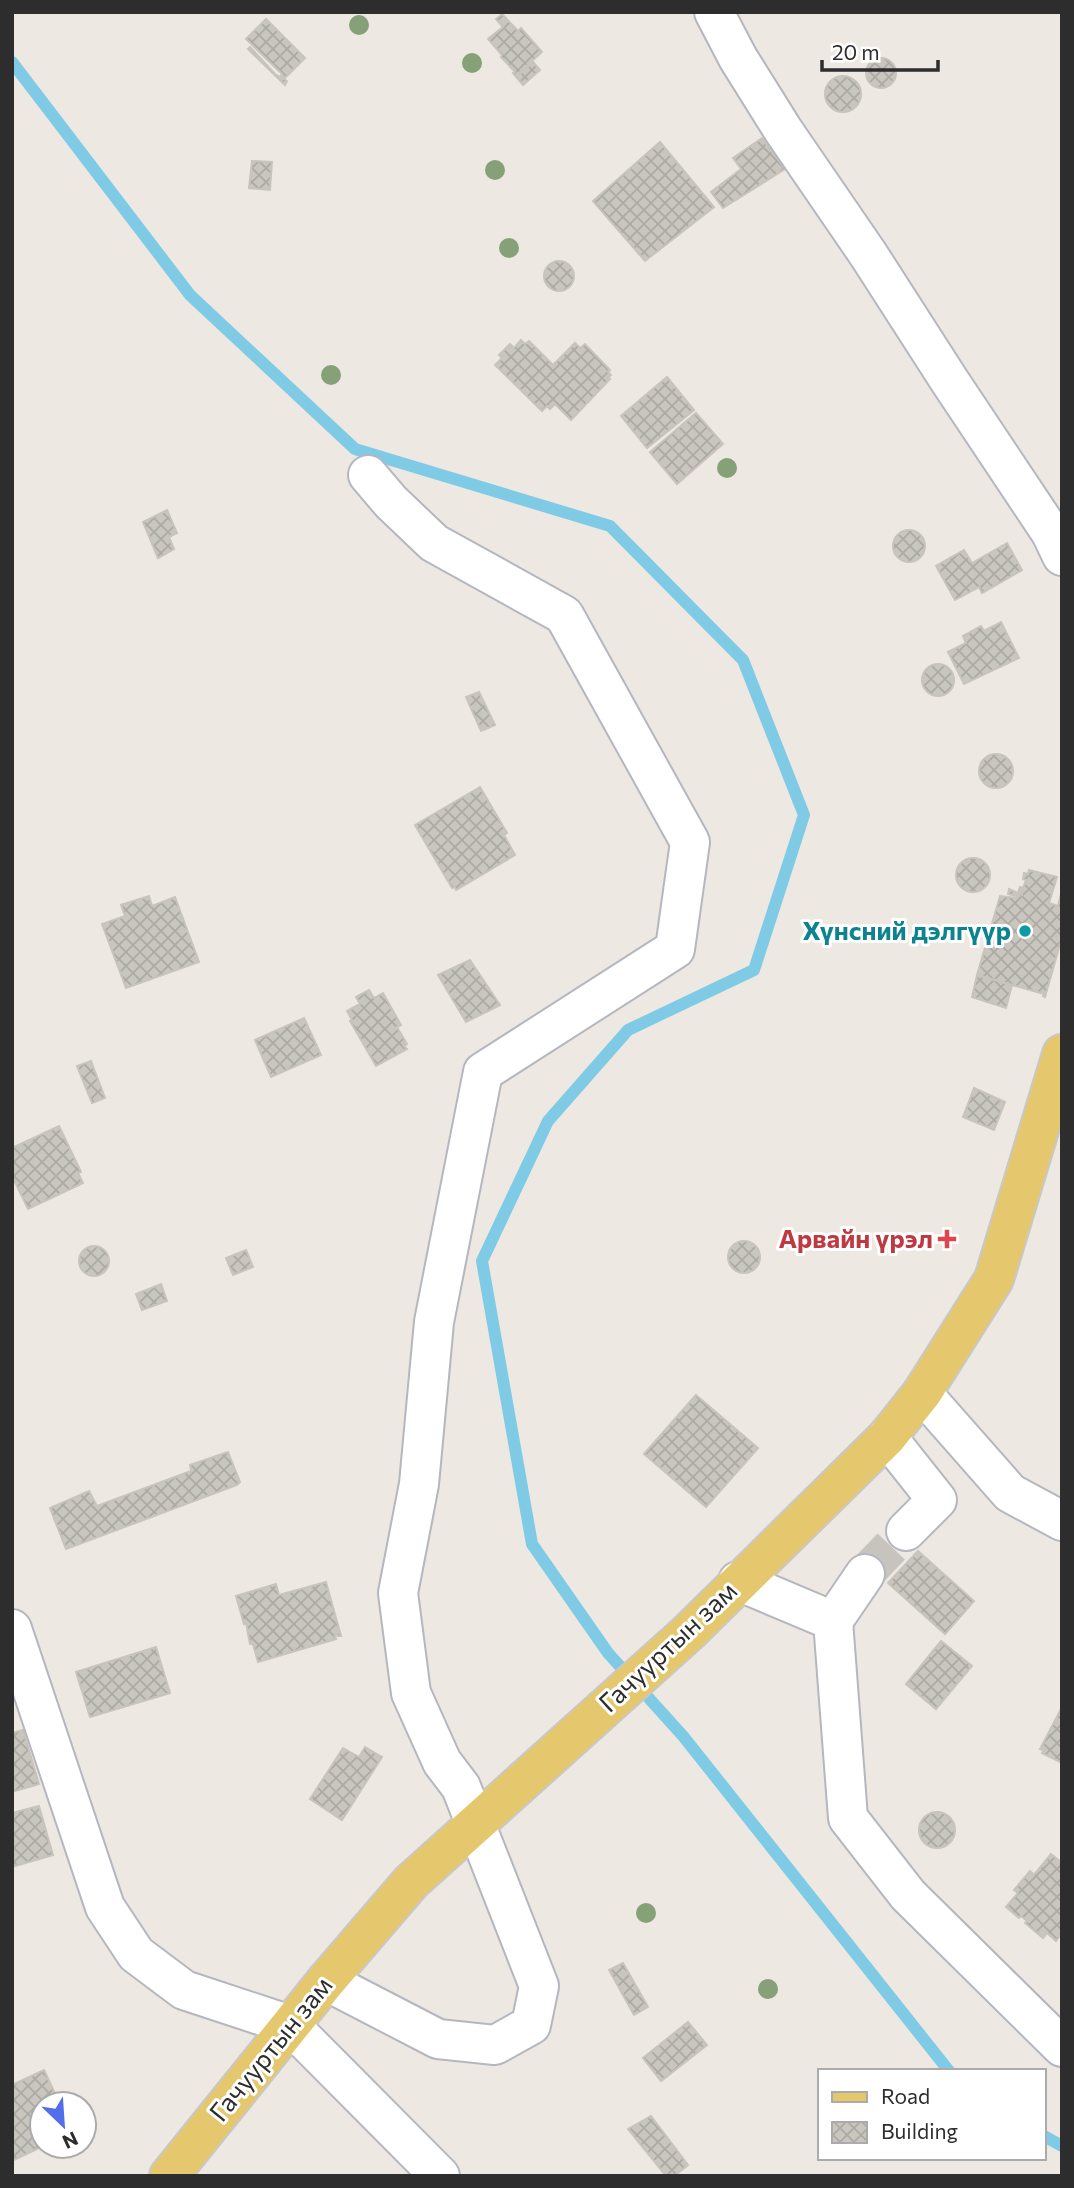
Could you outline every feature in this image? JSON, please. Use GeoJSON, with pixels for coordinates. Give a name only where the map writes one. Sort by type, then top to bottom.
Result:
{"type":"FeatureCollection","features":[{"type":"Feature","properties":{"kind":"main road","name":"Гачууртын зам"},"geometry":{"type":"LineString","coordinates":[[169,2176],[326,1981],[411,1882],[689,1632],[887,1437],[922,1394],[994,1279],[1062,1054]]}},
{"type":"Feature","properties":{"kind":"street"},"geometry":{"type":"LineString","coordinates":[[714,12],[738,58],[783,130],[868,254],[1051,533],[1062,556]]}},
{"type":"Feature","properties":{"kind":"street"},"geometry":{"type":"LineString","coordinates":[[326,1981],[438,2039],[495,2045],[531,2025],[539,1986],[461,1787],[442,1762],[411,1693],[398,1593],[419,1484],[434,1322],[483,1072],[675,949],[690,842],[564,615],[434,543],[391,502],[368,475]]}},
{"type":"Feature","properties":{"kind":"street"},"geometry":{"type":"LineString","coordinates":[[922,1394],[1010,1493],[1062,1521]]}},
{"type":"Feature","properties":{"kind":"street"},"geometry":{"type":"LineString","coordinates":[[887,1437],[937,1500],[906,1531]]}},
{"type":"Feature","properties":{"kind":"street"},"geometry":{"type":"LineString","coordinates":[[865,1574],[833,1621],[848,1818],[908,1895],[1062,2047]]}},
{"type":"Feature","properties":{"kind":"street"},"geometry":{"type":"LineString","coordinates":[[738,1581],[833,1621]]}},
{"type":"Feature","properties":{"kind":"street"},"geometry":{"type":"LineString","coordinates":[[12,1629],[105,1907],[136,1954],[184,1990],[290,2025],[440,2176]]}},
{"type":"Feature","properties":{"kind":"building"},"geometry":{"type":"Polygon","coordinates":[[[502,14],[518,31],[521,28],[542,52],[519,73],[533,62],[540,70],[523,85],[488,39],[503,27],[496,19],[502,14]]]}},
{"type":"Feature","properties":{"kind":"building"},"geometry":{"type":"Polygon","coordinates":[[[266,19],[305,58],[284,79],[287,81],[285,85],[248,49],[250,47],[280,77],[282,74],[246,39],[266,19]]]}},
{"type":"Feature","properties":{"kind":"building"},"geometry":{"type":"Polygon","coordinates":[[[881,58],[892,62],[896,73],[892,84],[881,88],[870,84],[866,73],[870,62],[881,58]]]}},
{"type":"Feature","properties":{"kind":"building"},"geometry":{"type":"Polygon","coordinates":[[[843,76],[856,81],[861,94],[856,107],[843,112],[830,107],[825,94],[830,81],[843,76]]]}},
{"type":"Feature","properties":{"kind":"building"},"geometry":{"type":"Polygon","coordinates":[[[762,138],[785,169],[723,208],[711,192],[741,169],[733,158],[762,138]]]}},
{"type":"Feature","properties":{"kind":"building"},"geometry":{"type":"Polygon","coordinates":[[[660,142],[714,207],[645,261],[593,201],[660,142]]]}},
{"type":"Feature","properties":{"kind":"building"},"geometry":{"type":"Polygon","coordinates":[[[252,161],[272,162],[270,190],[249,188],[252,161]]]}},
{"type":"Feature","properties":{"kind":"building"},"geometry":{"type":"Polygon","coordinates":[[[559,261],[570,265],[574,276],[570,287],[559,291],[548,287],[544,276],[548,265],[559,261]]]}},
{"type":"Feature","properties":{"kind":"building"},"geometry":{"type":"Polygon","coordinates":[[[521,340],[525,344],[529,341],[553,365],[575,343],[580,348],[585,344],[610,370],[610,379],[571,420],[555,404],[542,411],[495,365],[502,358],[499,355],[510,344],[514,348],[521,340]]]}},
{"type":"Feature","properties":{"kind":"building"},"geometry":{"type":"Polygon","coordinates":[[[667,377],[694,410],[647,448],[621,416],[667,377]]]}},
{"type":"Feature","properties":{"kind":"building"},"geometry":{"type":"Polygon","coordinates":[[[696,413],[723,444],[677,484],[650,452],[696,413]]]}},
{"type":"Feature","properties":{"kind":"building"},"geometry":{"type":"Polygon","coordinates":[[[167,510],[177,533],[169,537],[174,549],[158,558],[143,522],[167,510]]]}},
{"type":"Feature","properties":{"kind":"building"},"geometry":{"type":"Polygon","coordinates":[[[909,530],[920,535],[925,546],[920,557],[909,562],[898,557],[893,546],[898,535],[909,530]]]}},
{"type":"Feature","properties":{"kind":"building"},"geometry":{"type":"Polygon","coordinates":[[[1007,543],[1022,570],[982,593],[979,587],[955,600],[936,566],[964,550],[972,563],[1007,543]]]}},
{"type":"Feature","properties":{"kind":"building"},"geometry":{"type":"Polygon","coordinates":[[[1001,622],[1019,658],[964,684],[948,652],[966,643],[963,636],[981,626],[984,631],[1001,622]]]}},
{"type":"Feature","properties":{"kind":"building"},"geometry":{"type":"Polygon","coordinates":[[[938,664],[949,669],[954,680],[949,691],[938,696],[927,691],[922,680],[927,669],[938,664]]]}},
{"type":"Feature","properties":{"kind":"building"},"geometry":{"type":"Polygon","coordinates":[[[479,692],[495,725],[481,731],[466,697],[479,692]]]}},
{"type":"Feature","properties":{"kind":"building"},"geometry":{"type":"Polygon","coordinates":[[[996,754],[1008,759],[1013,771],[1008,783],[996,788],[984,783],[979,771],[984,759],[996,754]]]}},
{"type":"Feature","properties":{"kind":"building"},"geometry":{"type":"Polygon","coordinates":[[[480,787],[507,833],[504,835],[515,855],[456,890],[455,887],[452,888],[415,825],[480,787]]]}},
{"type":"Feature","properties":{"kind":"building"},"geometry":{"type":"Polygon","coordinates":[[[973,858],[985,863],[990,875],[985,887],[973,892],[961,887],[956,875],[961,863],[973,858]]]}},
{"type":"Feature","properties":{"kind":"building","name":"Хүнсний дэлгүүр"},"geometry":{"type":"Polygon","coordinates":[[[1029,870],[1057,877],[1049,903],[1058,906],[1062,890],[1062,937],[1045,997],[1044,994],[977,975],[1000,896],[1017,898],[1008,894],[1009,889],[1022,895],[1018,892],[1026,880],[1023,879],[1024,873],[1028,874],[1029,870]]]}},
{"type":"Feature","properties":{"kind":"building"},"geometry":{"type":"Polygon","coordinates":[[[149,896],[152,906],[175,897],[199,962],[126,988],[102,924],[125,916],[121,905],[149,896]]]}},
{"type":"Feature","properties":{"kind":"building"},"geometry":{"type":"Polygon","coordinates":[[[470,960],[500,1005],[466,1022],[438,975],[470,960]]]}},
{"type":"Feature","properties":{"kind":"building"},"geometry":{"type":"Polygon","coordinates":[[[977,975],[1012,985],[1006,1008],[972,997],[977,975]]]}},
{"type":"Feature","properties":{"kind":"building"},"geometry":{"type":"Polygon","coordinates":[[[369,990],[374,998],[383,993],[401,1025],[397,1027],[407,1044],[404,1046],[407,1049],[376,1066],[347,1011],[360,1004],[356,997],[369,990]]]}},
{"type":"Feature","properties":{"kind":"building"},"geometry":{"type":"Polygon","coordinates":[[[304,1018],[321,1055],[271,1077],[255,1040],[304,1018]]]}},
{"type":"Feature","properties":{"kind":"building"},"geometry":{"type":"Polygon","coordinates":[[[91,1061],[105,1098],[92,1103],[77,1066],[91,1061]]]}},
{"type":"Feature","properties":{"kind":"building"},"geometry":{"type":"Polygon","coordinates":[[[974,1088],[1005,1102],[994,1130],[963,1117],[974,1088]]]}},
{"type":"Feature","properties":{"kind":"building"},"geometry":{"type":"Polygon","coordinates":[[[59,1126],[81,1172],[78,1173],[83,1183],[28,1209],[12,1176],[12,1148],[59,1126]]]}},
{"type":"Feature","properties":{"kind":"building"},"geometry":{"type":"Polygon","coordinates":[[[744,1241],[755,1246],[760,1257],[755,1268],[744,1273],[733,1268],[728,1257],[733,1246],[744,1241]]]}},
{"type":"Feature","properties":{"kind":"building"},"geometry":{"type":"Polygon","coordinates":[[[94,1246],[105,1250],[109,1261],[105,1272],[94,1276],[83,1272],[79,1261],[83,1250],[94,1246]]]}},
{"type":"Feature","properties":{"kind":"building"},"geometry":{"type":"Polygon","coordinates":[[[246,1250],[253,1267],[233,1275],[226,1258],[246,1250]]]}},
{"type":"Feature","properties":{"kind":"building"},"geometry":{"type":"Polygon","coordinates":[[[161,1284],[167,1301],[142,1310],[136,1294],[161,1284]]]}},
{"type":"Feature","properties":{"kind":"building"},"geometry":{"type":"Polygon","coordinates":[[[696,1395],[758,1448],[706,1507],[644,1454],[696,1395]]]}},
{"type":"Feature","properties":{"kind":"building"},"geometry":{"type":"Polygon","coordinates":[[[228,1452],[240,1482],[237,1485],[66,1549],[50,1508],[89,1491],[97,1506],[191,1471],[190,1465],[228,1452]]]}},
{"type":"Feature","properties":{"kind":"building"},"geometry":{"type":"Polygon","coordinates":[[[918,1551],[974,1601],[945,1634],[888,1583],[918,1551]]]}},
{"type":"Feature","properties":{"kind":"building"},"geometry":{"type":"Polygon","coordinates":[[[326,1582],[341,1636],[337,1635],[336,1639],[258,1662],[236,1596],[276,1584],[279,1595],[326,1582]]]}},
{"type":"Feature","properties":{"kind":"building"},"geometry":{"type":"Polygon","coordinates":[[[941,1641],[972,1666],[936,1709],[906,1684],[941,1641]]]}},
{"type":"Feature","properties":{"kind":"building"},"geometry":{"type":"Polygon","coordinates":[[[156,1647],[170,1693],[90,1717],[76,1672],[156,1647]]]}},
{"type":"Feature","properties":{"kind":"building"},"geometry":{"type":"Polygon","coordinates":[[[1062,1707],[1062,1763],[1042,1753],[1044,1750],[1040,1749],[1062,1707]]]}},
{"type":"Feature","properties":{"kind":"building"},"geometry":{"type":"Polygon","coordinates":[[[23,1730],[39,1784],[12,1792],[12,1733],[23,1730]]]}},
{"type":"Feature","properties":{"kind":"building"},"geometry":{"type":"Polygon","coordinates":[[[365,1747],[382,1757],[342,1820],[310,1799],[343,1748],[359,1757],[365,1747]]]}},
{"type":"Feature","properties":{"kind":"building"},"geometry":{"type":"Polygon","coordinates":[[[39,1806],[53,1855],[12,1867],[12,1813],[39,1806]]]}},
{"type":"Feature","properties":{"kind":"building"},"geometry":{"type":"Polygon","coordinates":[[[937,1812],[950,1817],[955,1830],[950,1843],[937,1848],[924,1843],[919,1830],[924,1817],[937,1812]]]}},
{"type":"Feature","properties":{"kind":"building"},"geometry":{"type":"Polygon","coordinates":[[[1051,1854],[1062,1863],[1062,1933],[1056,1941],[1047,1933],[1043,1938],[1025,1923],[1027,1921],[1006,1907],[1018,1893],[1014,1890],[1030,1871],[1034,1875],[1051,1854]]]}},
{"type":"Feature","properties":{"kind":"building"},"geometry":{"type":"Polygon","coordinates":[[[623,1963],[648,2007],[634,2015],[609,1970],[623,1963]]]}},
{"type":"Feature","properties":{"kind":"building"},"geometry":{"type":"Polygon","coordinates":[[[688,2022],[707,2045],[661,2081],[643,2058],[688,2022]]]}},
{"type":"Feature","properties":{"kind":"building"},"geometry":{"type":"Polygon","coordinates":[[[44,2070],[53,2090],[28,2090],[28,2153],[12,2161],[12,2085],[44,2070]]]}},
{"type":"Feature","properties":{"kind":"building"},"geometry":{"type":"Polygon","coordinates":[[[651,2116],[688,2165],[674,2176],[666,2176],[628,2129],[651,2116]]]}},
{"type":"Feature","properties":{"kind":"waterway"},"geometry":{"type":"LineString","coordinates":[[12,62],[190,295],[355,449],[610,526],[743,660],[804,815],[754,970],[628,1030],[548,1121],[482,1261],[532,1544],[608,1653],[683,1736],[947,2069]]}},
{"type":"Feature","properties":{"kind":"waterway"},"geometry":{"type":"LineString","coordinates":[[1046,2137],[1062,2146]]}},
{"type":"Feature","properties":{"kind":"tunnel"},"geometry":{"type":"LineString","coordinates":[[865,1574],[906,1531]]}},
{"type":"Feature","properties":{"kind":"place","name":"Хүнсний дэлгүүр"},"geometry":{"type":"Point","coordinates":[1025,931]}},
{"type":"Feature","properties":{"kind":"place","name":"Арвайн үрэл"},"geometry":{"type":"Point","coordinates":[947,1239]}}]}
